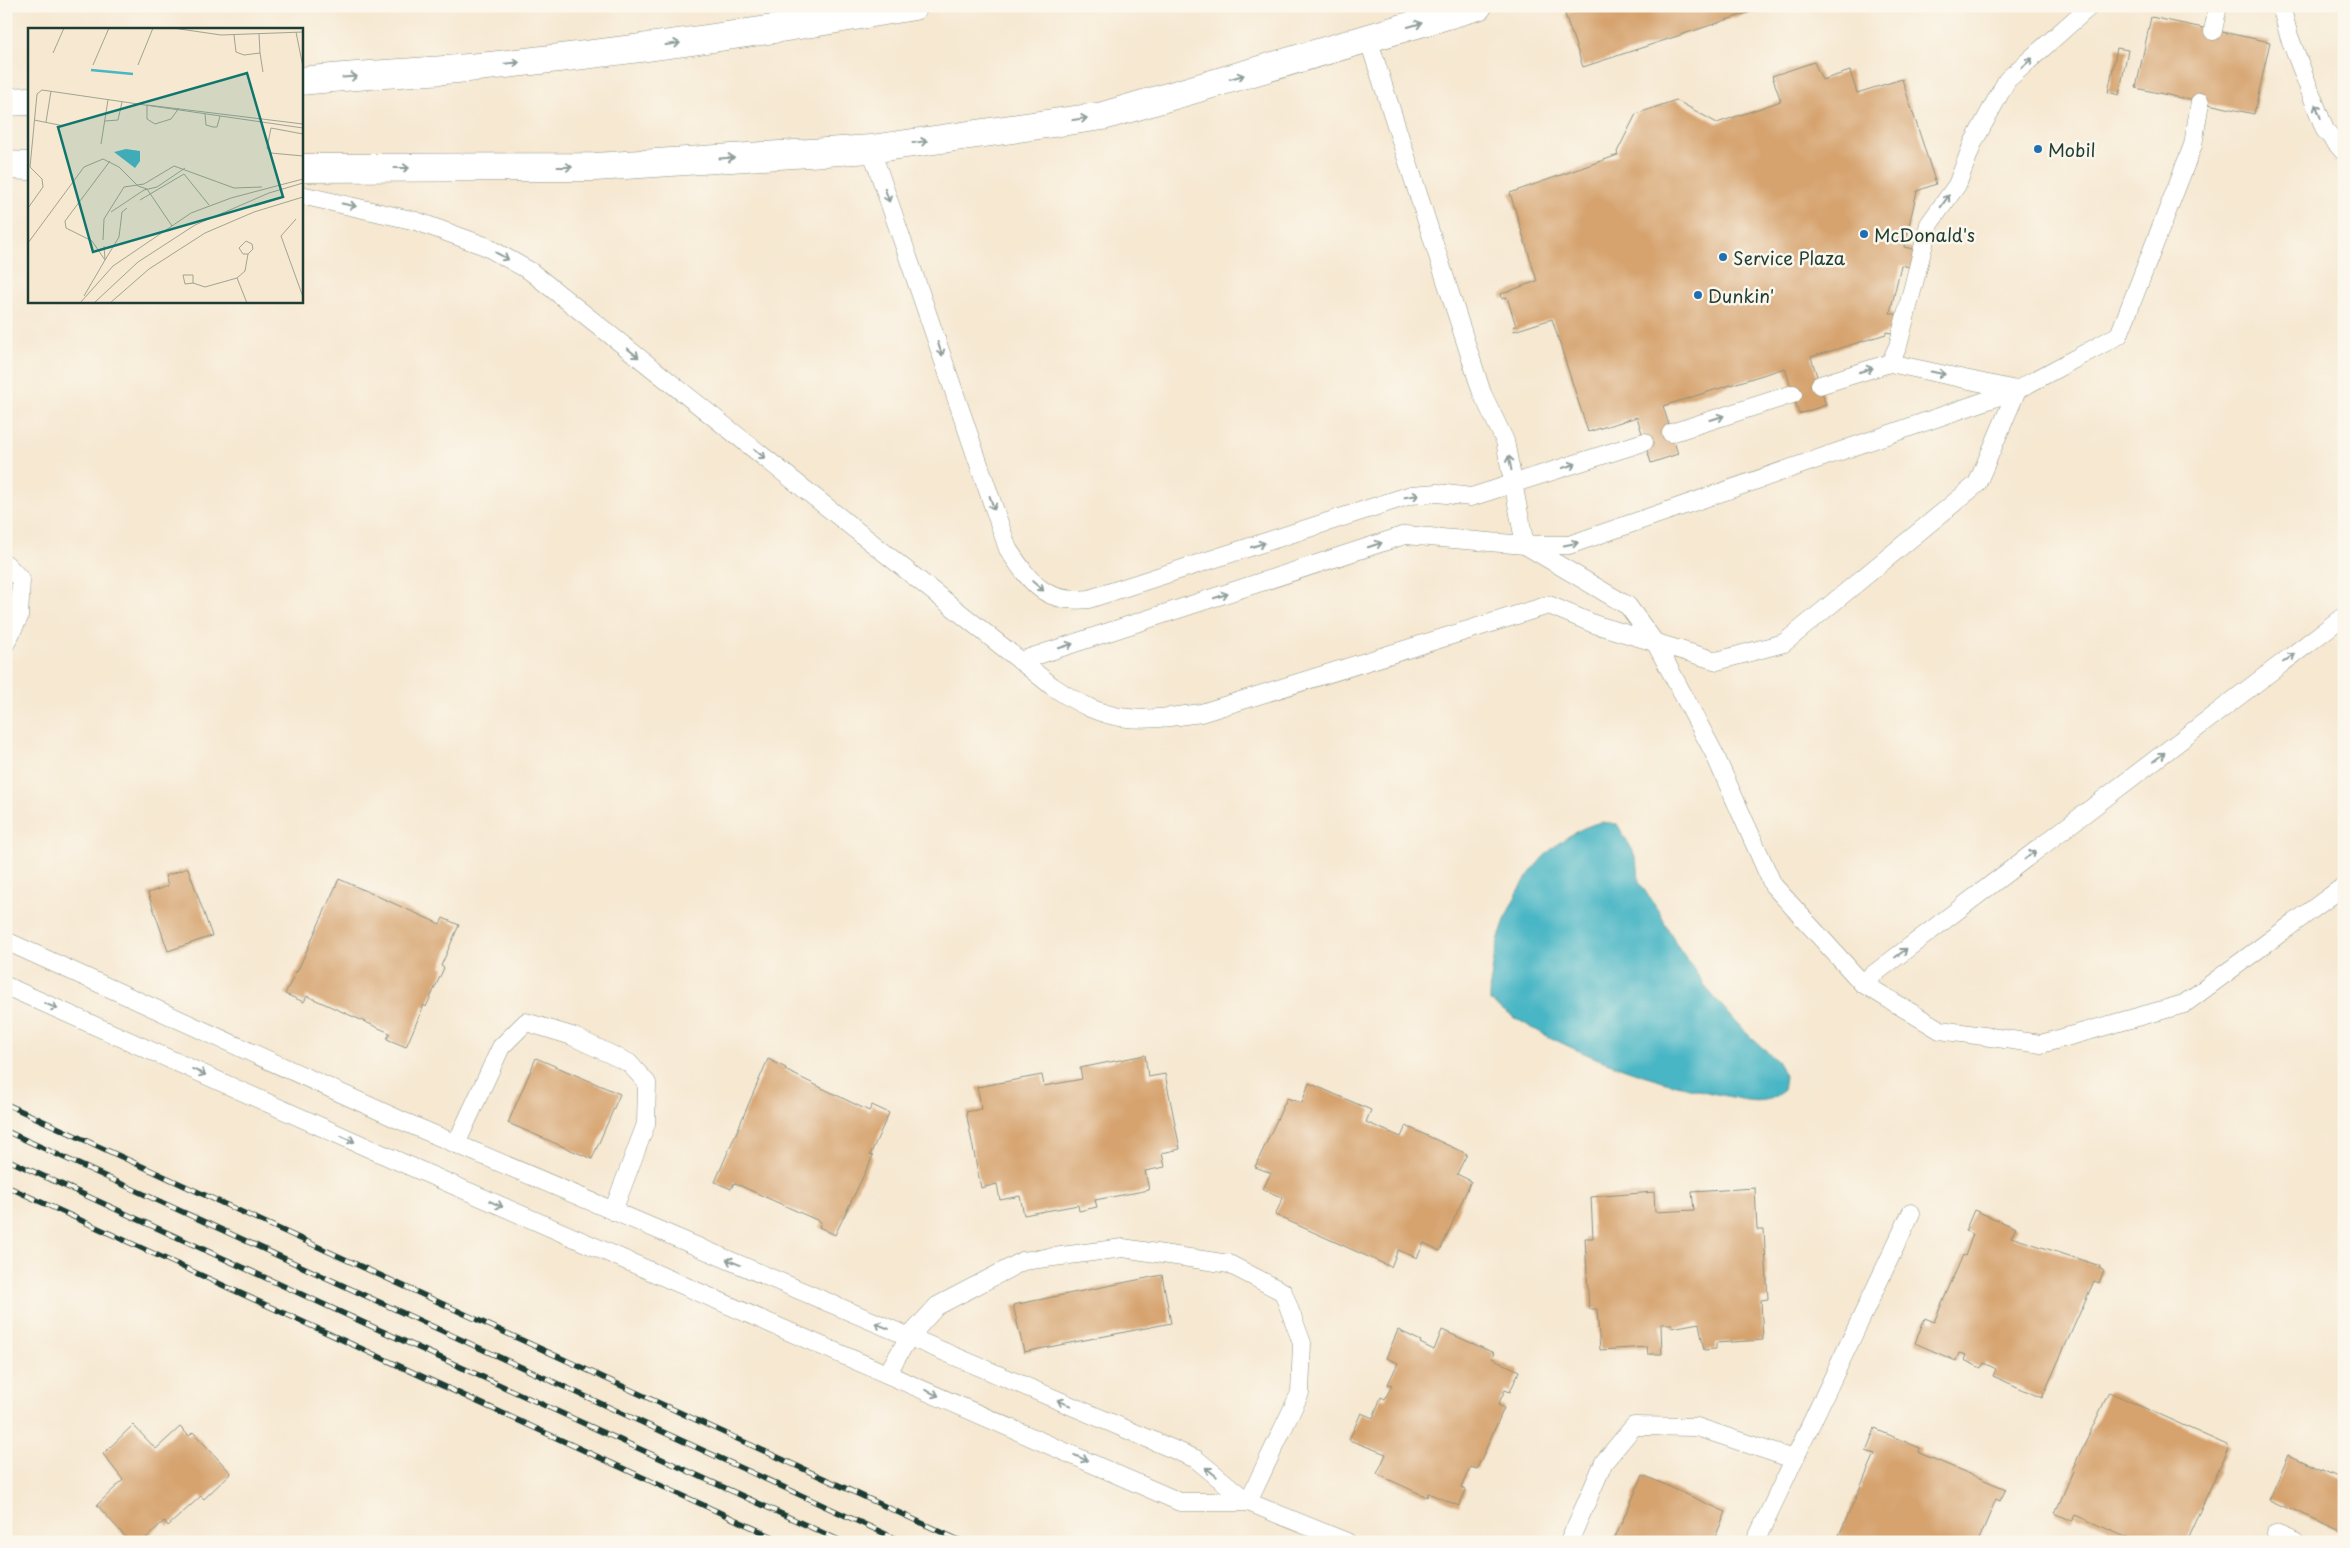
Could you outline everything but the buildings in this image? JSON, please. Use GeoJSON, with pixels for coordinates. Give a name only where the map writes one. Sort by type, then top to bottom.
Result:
{"type":"FeatureCollection","features":[{"type":"Feature","properties":{"kind":"highway"},"geometry":{"type":"LineString","coordinates":[[302,81],[466,68],[624,51],[784,29],[914,6]]}},
{"type":"Feature","properties":{"kind":"highway"},"geometry":{"type":"LineString","coordinates":[[302,168],[595,167],[871,149],[1102,116],[1478,6]]}},
{"type":"Feature","properties":{"kind":"highway"},"geometry":{"type":"LineString","coordinates":[[6,102],[28,101]]}},
{"type":"Feature","properties":{"kind":"highway"},"geometry":{"type":"LineString","coordinates":[[6,164],[28,166]]}},
{"type":"Feature","properties":{"kind":"lane"},"geometry":{"type":"LineString","coordinates":[[1890,363],[1898,346],[1929,224],[1957,185],[1973,143],[2007,80],[2090,6]]}},
{"type":"Feature","properties":{"kind":"lane"},"geometry":{"type":"LineString","coordinates":[[2213,31],[2218,6]]}},
{"type":"Feature","properties":{"kind":"lane"},"geometry":{"type":"LineString","coordinates":[[2281,6],[2289,36],[2325,130],[2344,152]]}},
{"type":"Feature","properties":{"kind":"lane"},"geometry":{"type":"LineString","coordinates":[[1368,38],[1482,393],[1505,441],[1525,545],[1628,606],[1656,644],[1714,753],[1773,886],[1862,983],[1940,1030],[2041,1044],[2184,1004],[2344,886]]}},
{"type":"Feature","properties":{"kind":"lane"},"geometry":{"type":"LineString","coordinates":[[1020,661],[1405,535],[1525,545],[1569,545],[2017,390],[2119,335],[2193,145],[2200,102]]}},
{"type":"Feature","properties":{"kind":"lane"},"geometry":{"type":"LineString","coordinates":[[871,149],[1008,549],[1037,588],[1057,598],[1072,601],[1090,599],[1411,495],[1438,493],[1471,498],[1644,442]]}},
{"type":"Feature","properties":{"kind":"lane"},"geometry":{"type":"LineString","coordinates":[[302,195],[416,220],[485,246],[530,271],[1020,661],[1076,702],[1098,712],[1149,720],[1201,713],[1549,605],[1594,624],[1717,661],[1784,643],[1977,484],[2017,390]]}},
{"type":"Feature","properties":{"kind":"lane"},"geometry":{"type":"LineString","coordinates":[[1820,385],[1890,363],[2017,390]]}},
{"type":"Feature","properties":{"kind":"lane"},"geometry":{"type":"LineString","coordinates":[[1671,433],[1793,394]]}},
{"type":"Feature","properties":{"kind":"lane"},"geometry":{"type":"LineString","coordinates":[[6,564],[21,580],[19,617],[6,643]]}},
{"type":"Feature","properties":{"kind":"lane"},"geometry":{"type":"LineString","coordinates":[[1862,983],[2344,616]]}},
{"type":"Feature","properties":{"kind":"lane"},"geometry":{"type":"LineString","coordinates":[[6,941],[456,1144],[1196,1459],[1248,1502],[1347,1542]]}},
{"type":"Feature","properties":{"kind":"lane"},"geometry":{"type":"LineString","coordinates":[[6,986],[382,1154],[1180,1502],[1248,1502]]}},
{"type":"Feature","properties":{"kind":"lane"},"geometry":{"type":"LineString","coordinates":[[456,1144],[501,1047],[526,1022],[572,1036],[628,1063],[647,1083],[646,1124],[613,1211]]}},
{"type":"Feature","properties":{"kind":"lane"},"geometry":{"type":"LineString","coordinates":[[1755,1542],[1911,1213]]}},
{"type":"Feature","properties":{"kind":"lane"},"geometry":{"type":"LineString","coordinates":[[887,1374],[910,1337],[937,1306],[1024,1262],[1123,1248],[1228,1264],[1282,1292],[1302,1343],[1300,1393],[1248,1502]]}},
{"type":"Feature","properties":{"kind":"lane"},"geometry":{"type":"LineString","coordinates":[[1569,1542],[1604,1462],[1634,1426],[1697,1427],[1793,1459]]}},
{"type":"Feature","properties":{"kind":"lane"},"geometry":{"type":"LineString","coordinates":[[2276,1534],[2295,1542]]}},
{"type":"Feature","properties":{"kind":"water"},"geometry":{"type":"Polygon","coordinates":[[[1601,822],[1617,824],[1633,851],[1638,867],[1639,882],[1659,912],[1675,942],[1707,989],[1743,1030],[1778,1062],[1785,1076],[1783,1091],[1770,1099],[1744,1100],[1659,1080],[1569,1047],[1541,1033],[1490,1001],[1497,946],[1506,918],[1518,892],[1533,869],[1552,848],[1575,833],[1601,822]]]}},
{"type":"Feature","properties":{"kind":"railway"},"geometry":{"type":"LineString","coordinates":[[6,1104],[963,1542]]}},
{"type":"Feature","properties":{"kind":"railway"},"geometry":{"type":"LineString","coordinates":[[6,1131],[903,1542]]}},
{"type":"Feature","properties":{"kind":"railway"},"geometry":{"type":"LineString","coordinates":[[6,1159],[843,1542]]}},
{"type":"Feature","properties":{"kind":"railway"},"geometry":{"type":"LineString","coordinates":[[6,1186],[784,1542]]}},
{"type":"Feature","properties":{"kind":"place","name":"Mobil"},"geometry":{"type":"Point","coordinates":[2038,149]}},
{"type":"Feature","properties":{"kind":"place","name":"McDonald's"},"geometry":{"type":"Point","coordinates":[1864,234]}},
{"type":"Feature","properties":{"kind":"place","name":"Service Plaza"},"geometry":{"type":"Point","coordinates":[1723,257]}},
{"type":"Feature","properties":{"kind":"place","name":"Dunkin'"},"geometry":{"type":"Point","coordinates":[1698,295]}}]}
